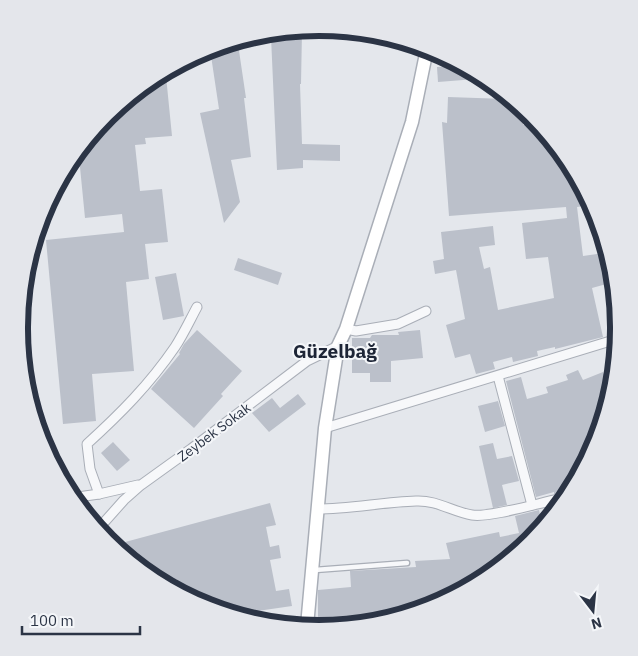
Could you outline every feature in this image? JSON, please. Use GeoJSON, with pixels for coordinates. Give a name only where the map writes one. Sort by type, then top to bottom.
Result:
{"type":"FeatureCollection","features":[{"type":"Feature","properties":{"kind":"street"},"geometry":{"type":"LineString","coordinates":[[307,619],[325,428],[338,346],[346,330],[412,122],[425,56]]}},
{"type":"Feature","properties":{"kind":"street"},"geometry":{"type":"LineString","coordinates":[[100,494],[90,470],[86,444],[126,409],[155,375],[176,346],[197,307]]}},
{"type":"Feature","properties":{"kind":"street"},"geometry":{"type":"LineString","coordinates":[[346,330],[356,331],[398,324],[426,311]]}},
{"type":"Feature","properties":{"kind":"street"},"geometry":{"type":"LineString","coordinates":[[325,428],[610,341]]}},
{"type":"Feature","properties":{"kind":"street","name":"Zeybek Sokak"},"geometry":{"type":"LineString","coordinates":[[103,523],[124,500],[141,485],[307,361],[338,346]]}},
{"type":"Feature","properties":{"kind":"street"},"geometry":{"type":"LineString","coordinates":[[498,376],[532,505]]}},
{"type":"Feature","properties":{"kind":"street"},"geometry":{"type":"LineString","coordinates":[[82,496],[141,485]]}},
{"type":"Feature","properties":{"kind":"street"},"geometry":{"type":"LineString","coordinates":[[317,508],[339,509],[391,502],[419,501],[432,502],[473,515],[490,514],[554,500]]}},
{"type":"Feature","properties":{"kind":"lane"},"geometry":{"type":"LineString","coordinates":[[311,570],[407,563]]}},
{"type":"Feature","properties":{"kind":"lane"},"geometry":{"type":"LineString","coordinates":[[309,594],[313,620]]}},
{"type":"Feature","properties":{"kind":"building"},"geometry":{"type":"Polygon","coordinates":[[[302,37],[300,84],[302,144],[340,145],[340,161],[303,160],[303,168],[277,170],[271,41],[302,37]]]}},
{"type":"Feature","properties":{"kind":"building"},"geometry":{"type":"Polygon","coordinates":[[[239,48],[246,98],[244,98],[251,157],[231,160],[240,202],[224,223],[200,113],[219,109],[211,57],[239,48]]]}},
{"type":"Feature","properties":{"kind":"building"},"geometry":{"type":"Polygon","coordinates":[[[447,66],[470,79],[438,82],[437,67],[447,66]]]}},
{"type":"Feature","properties":{"kind":"building"},"geometry":{"type":"Polygon","coordinates":[[[166,80],[172,136],[145,138],[146,144],[135,145],[140,191],[162,189],[168,242],[145,244],[149,279],[126,282],[134,371],[92,374],[96,421],[63,424],[46,240],[124,232],[122,214],[85,218],[80,163],[113,122],[142,97],[166,80]]]}},
{"type":"Feature","properties":{"kind":"building"},"geometry":{"type":"Polygon","coordinates":[[[448,97],[498,99],[523,120],[523,125],[528,125],[561,166],[583,206],[577,207],[583,256],[601,253],[607,284],[592,288],[603,337],[555,349],[555,347],[537,351],[538,356],[513,362],[512,357],[493,362],[495,369],[476,374],[470,354],[455,358],[446,325],[465,319],[456,270],[435,274],[433,261],[444,259],[441,232],[493,226],[495,245],[479,247],[484,269],[490,267],[498,310],[554,298],[548,257],[526,259],[522,223],[567,218],[566,207],[449,216],[442,122],[447,123],[448,97]]]}},
{"type":"Feature","properties":{"kind":"building"},"geometry":{"type":"Polygon","coordinates":[[[238,258],[282,273],[278,285],[234,270],[238,258]]]}},
{"type":"Feature","properties":{"kind":"building"},"geometry":{"type":"Polygon","coordinates":[[[176,273],[184,316],[163,320],[155,277],[176,273]]]}},
{"type":"Feature","properties":{"kind":"building"},"geometry":{"type":"Polygon","coordinates":[[[197,330],[242,371],[221,394],[223,396],[194,428],[151,389],[180,354],[184,344],[197,330]]]}},
{"type":"Feature","properties":{"kind":"building"},"geometry":{"type":"Polygon","coordinates":[[[420,330],[423,358],[391,361],[391,382],[370,382],[370,373],[352,373],[352,338],[370,338],[372,335],[399,335],[398,332],[420,330]]]}},
{"type":"Feature","properties":{"kind":"building"},"geometry":{"type":"Polygon","coordinates":[[[578,370],[583,380],[603,372],[606,379],[601,403],[588,440],[561,490],[558,494],[554,494],[554,492],[536,497],[506,381],[521,377],[527,399],[548,393],[546,387],[568,380],[566,375],[578,370]]]}},
{"type":"Feature","properties":{"kind":"building"},"geometry":{"type":"Polygon","coordinates":[[[298,394],[306,404],[269,432],[252,413],[272,398],[280,408],[298,394]]]}},
{"type":"Feature","properties":{"kind":"building"},"geometry":{"type":"Polygon","coordinates":[[[498,401],[505,426],[485,432],[478,406],[498,401]]]}},
{"type":"Feature","properties":{"kind":"building"},"geometry":{"type":"Polygon","coordinates":[[[113,442],[130,460],[117,471],[101,453],[113,442]]]}},
{"type":"Feature","properties":{"kind":"building"},"geometry":{"type":"Polygon","coordinates":[[[493,443],[497,459],[512,456],[519,481],[502,485],[507,505],[493,508],[479,446],[493,443]]]}},
{"type":"Feature","properties":{"kind":"building"},"geometry":{"type":"Polygon","coordinates":[[[270,503],[276,525],[266,527],[270,547],[279,545],[281,558],[270,560],[276,591],[289,589],[292,606],[252,612],[225,604],[190,589],[177,582],[177,579],[173,580],[122,543],[270,503]]]}},
{"type":"Feature","properties":{"kind":"building"},"geometry":{"type":"Polygon","coordinates":[[[539,510],[540,517],[525,534],[496,559],[448,589],[394,610],[357,617],[318,619],[318,590],[351,587],[350,571],[416,567],[415,561],[450,559],[446,543],[499,532],[500,537],[519,533],[515,516],[539,510]]]}},
{"type":"Feature","properties":{"kind":"district","name":"Güzelbağ"},"geometry":{"type":"Point","coordinates":[335,351]}}]}
